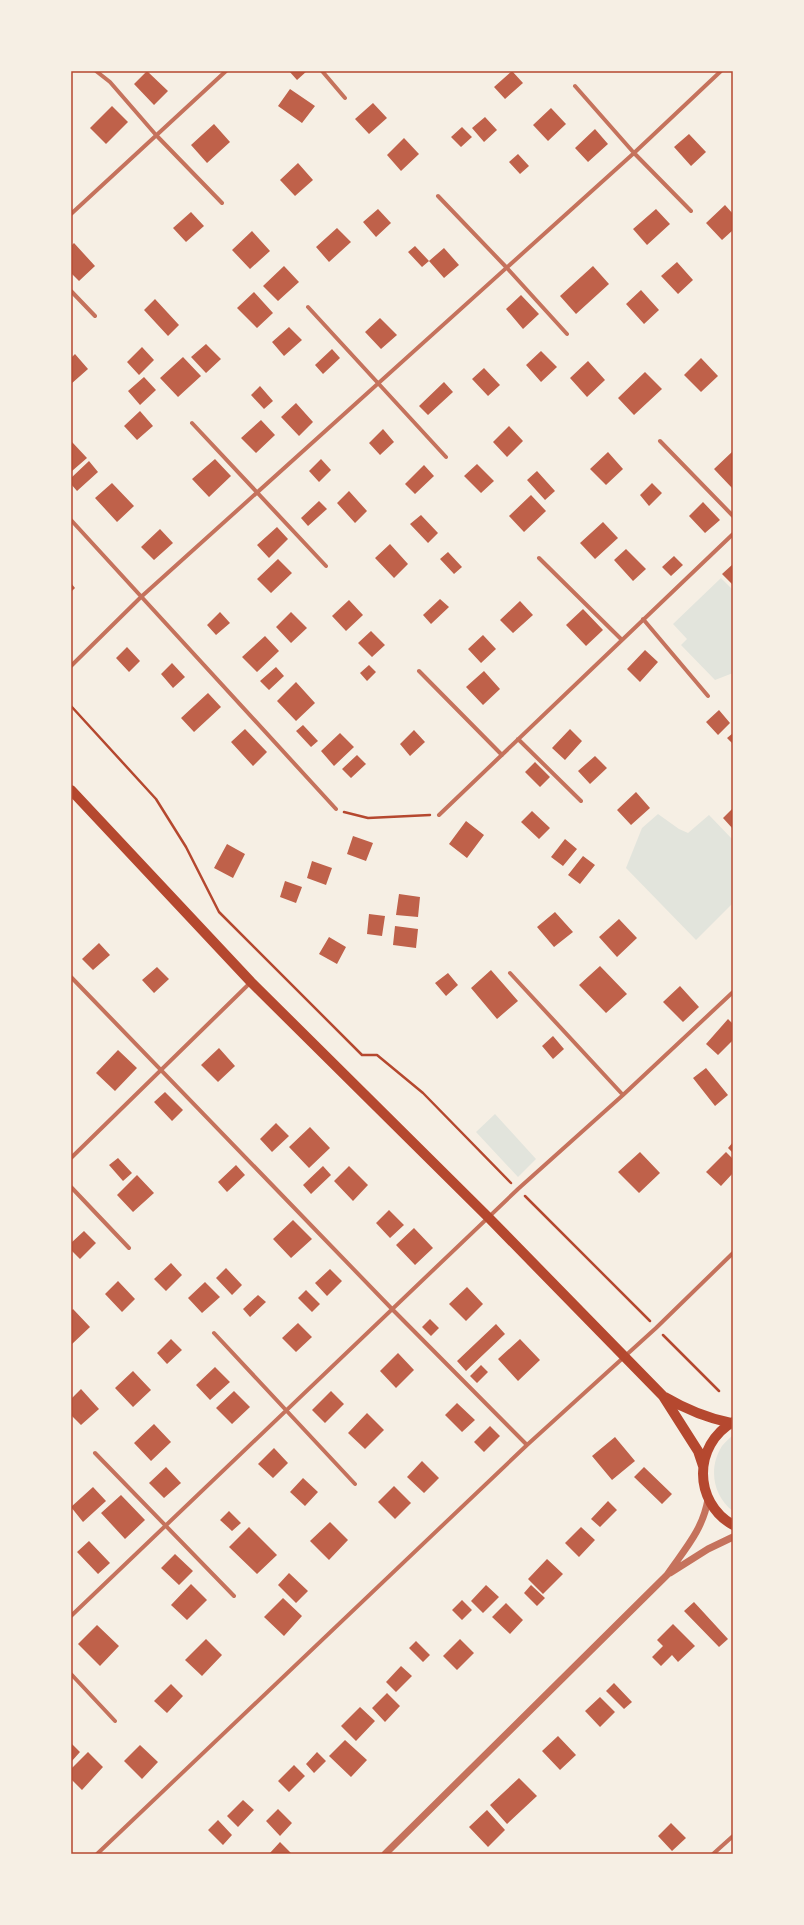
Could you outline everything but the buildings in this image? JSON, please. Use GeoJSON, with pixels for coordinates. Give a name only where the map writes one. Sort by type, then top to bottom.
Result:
{"type":"FeatureCollection","features":[{"type":"Feature","properties":{"kind":"main road"},"geometry":{"type":"LineString","coordinates":[[71,790],[251,982],[489,1218],[625,1355],[663,1396],[698,1451],[703,1466],[703,1483],[708,1499],[718,1513],[733,1525]]}},
{"type":"Feature","properties":{"kind":"main road"},"geometry":{"type":"LineString","coordinates":[[663,1396],[700,1415],[732,1422]]}},
{"type":"Feature","properties":{"kind":"main road"},"geometry":{"type":"LineString","coordinates":[[703,1466],[712,1442],[717,1434],[732,1422]]}},
{"type":"Feature","properties":{"kind":"street"},"geometry":{"type":"LineString","coordinates":[[96,71],[110,82],[156,135],[222,203]]}},
{"type":"Feature","properties":{"kind":"street"},"geometry":{"type":"LineString","coordinates":[[71,214],[226,71]]}},
{"type":"Feature","properties":{"kind":"street"},"geometry":{"type":"LineString","coordinates":[[322,71],[345,98]]}},
{"type":"Feature","properties":{"kind":"street"},"geometry":{"type":"LineString","coordinates":[[71,666],[141,597],[634,153],[721,71]]}},
{"type":"Feature","properties":{"kind":"street"},"geometry":{"type":"LineString","coordinates":[[575,86],[634,153],[691,211]]}},
{"type":"Feature","properties":{"kind":"street"},"geometry":{"type":"LineString","coordinates":[[438,196],[507,268],[567,334]]}},
{"type":"Feature","properties":{"kind":"street"},"geometry":{"type":"LineString","coordinates":[[71,291],[95,316]]}},
{"type":"Feature","properties":{"kind":"street"},"geometry":{"type":"LineString","coordinates":[[308,307],[446,458]]}},
{"type":"Feature","properties":{"kind":"street"},"geometry":{"type":"LineString","coordinates":[[192,423],[326,566]]}},
{"type":"Feature","properties":{"kind":"street"},"geometry":{"type":"LineString","coordinates":[[660,441],[733,516]]}},
{"type":"Feature","properties":{"kind":"street"},"geometry":{"type":"LineString","coordinates":[[71,520],[336,809]]}},
{"type":"Feature","properties":{"kind":"street"},"geometry":{"type":"LineString","coordinates":[[439,814],[733,534]]}},
{"type":"Feature","properties":{"kind":"street"},"geometry":{"type":"LineString","coordinates":[[539,558],[622,640]]}},
{"type":"Feature","properties":{"kind":"street"},"geometry":{"type":"LineString","coordinates":[[643,619],[708,696]]}},
{"type":"Feature","properties":{"kind":"street"},"geometry":{"type":"LineString","coordinates":[[418,671],[502,755]]}},
{"type":"Feature","properties":{"kind":"street"},"geometry":{"type":"LineString","coordinates":[[518,739],[581,800]]}},
{"type":"Feature","properties":{"kind":"street"},"geometry":{"type":"LineString","coordinates":[[510,973],[623,1095]]}},
{"type":"Feature","properties":{"kind":"street"},"geometry":{"type":"LineString","coordinates":[[71,977],[162,1069],[393,1310],[527,1445]]}},
{"type":"Feature","properties":{"kind":"street"},"geometry":{"type":"LineString","coordinates":[[71,1158],[251,982]]}},
{"type":"Feature","properties":{"kind":"street"},"geometry":{"type":"LineString","coordinates":[[71,1616],[518,1189],[623,1095],[733,992]]}},
{"type":"Feature","properties":{"kind":"street"},"geometry":{"type":"LineString","coordinates":[[71,1187],[129,1248]]}},
{"type":"Feature","properties":{"kind":"street"},"geometry":{"type":"LineString","coordinates":[[97,1854],[527,1445],[656,1328],[733,1253]]}},
{"type":"Feature","properties":{"kind":"street"},"geometry":{"type":"LineString","coordinates":[[214,1333],[355,1484]]}},
{"type":"Feature","properties":{"kind":"street"},"geometry":{"type":"LineString","coordinates":[[96,1453],[234,1596]]}},
{"type":"Feature","properties":{"kind":"street"},"geometry":{"type":"LineString","coordinates":[[384,1854],[667,1575],[699,1529],[706,1514],[708,1499]]}},
{"type":"Feature","properties":{"kind":"street"},"geometry":{"type":"LineString","coordinates":[[667,1575],[708,1549],[733,1537]]}},
{"type":"Feature","properties":{"kind":"street"},"geometry":{"type":"LineString","coordinates":[[71,1674],[115,1721]]}},
{"type":"Feature","properties":{"kind":"street"},"geometry":{"type":"LineString","coordinates":[[713,1854],[733,1836]]}},
{"type":"Feature","properties":{"kind":"path"},"geometry":{"type":"LineString","coordinates":[[71,706],[156,799],[186,847],[219,912],[362,1055],[377,1055],[423,1093],[719,1391]]}},
{"type":"Feature","properties":{"kind":"path"},"geometry":{"type":"LineString","coordinates":[[336,809],[368,818],[439,814]]}},
{"type":"Feature","properties":{"kind":"shaded area"},"geometry":{"type":"Polygon","coordinates":[[[721,578],[733,590],[733,673],[715,680],[681,645],[687,639],[673,624],[721,578]]]}},
{"type":"Feature","properties":{"kind":"shaded area"},"geometry":{"type":"Polygon","coordinates":[[[658,814],[679,829],[688,833],[709,815],[733,840],[733,903],[696,940],[626,868],[642,828],[658,814]]]}},
{"type":"Feature","properties":{"kind":"shaded area"},"geometry":{"type":"Polygon","coordinates":[[[495,1114],[536,1159],[518,1177],[476,1132],[495,1114]]]}},
{"type":"Feature","properties":{"kind":"shaded area"},"geometry":{"type":"Polygon","coordinates":[[[733,1435],[733,1511],[726,1505],[717,1490],[714,1472],[715,1463],[722,1446],[733,1435]]]}}]}
